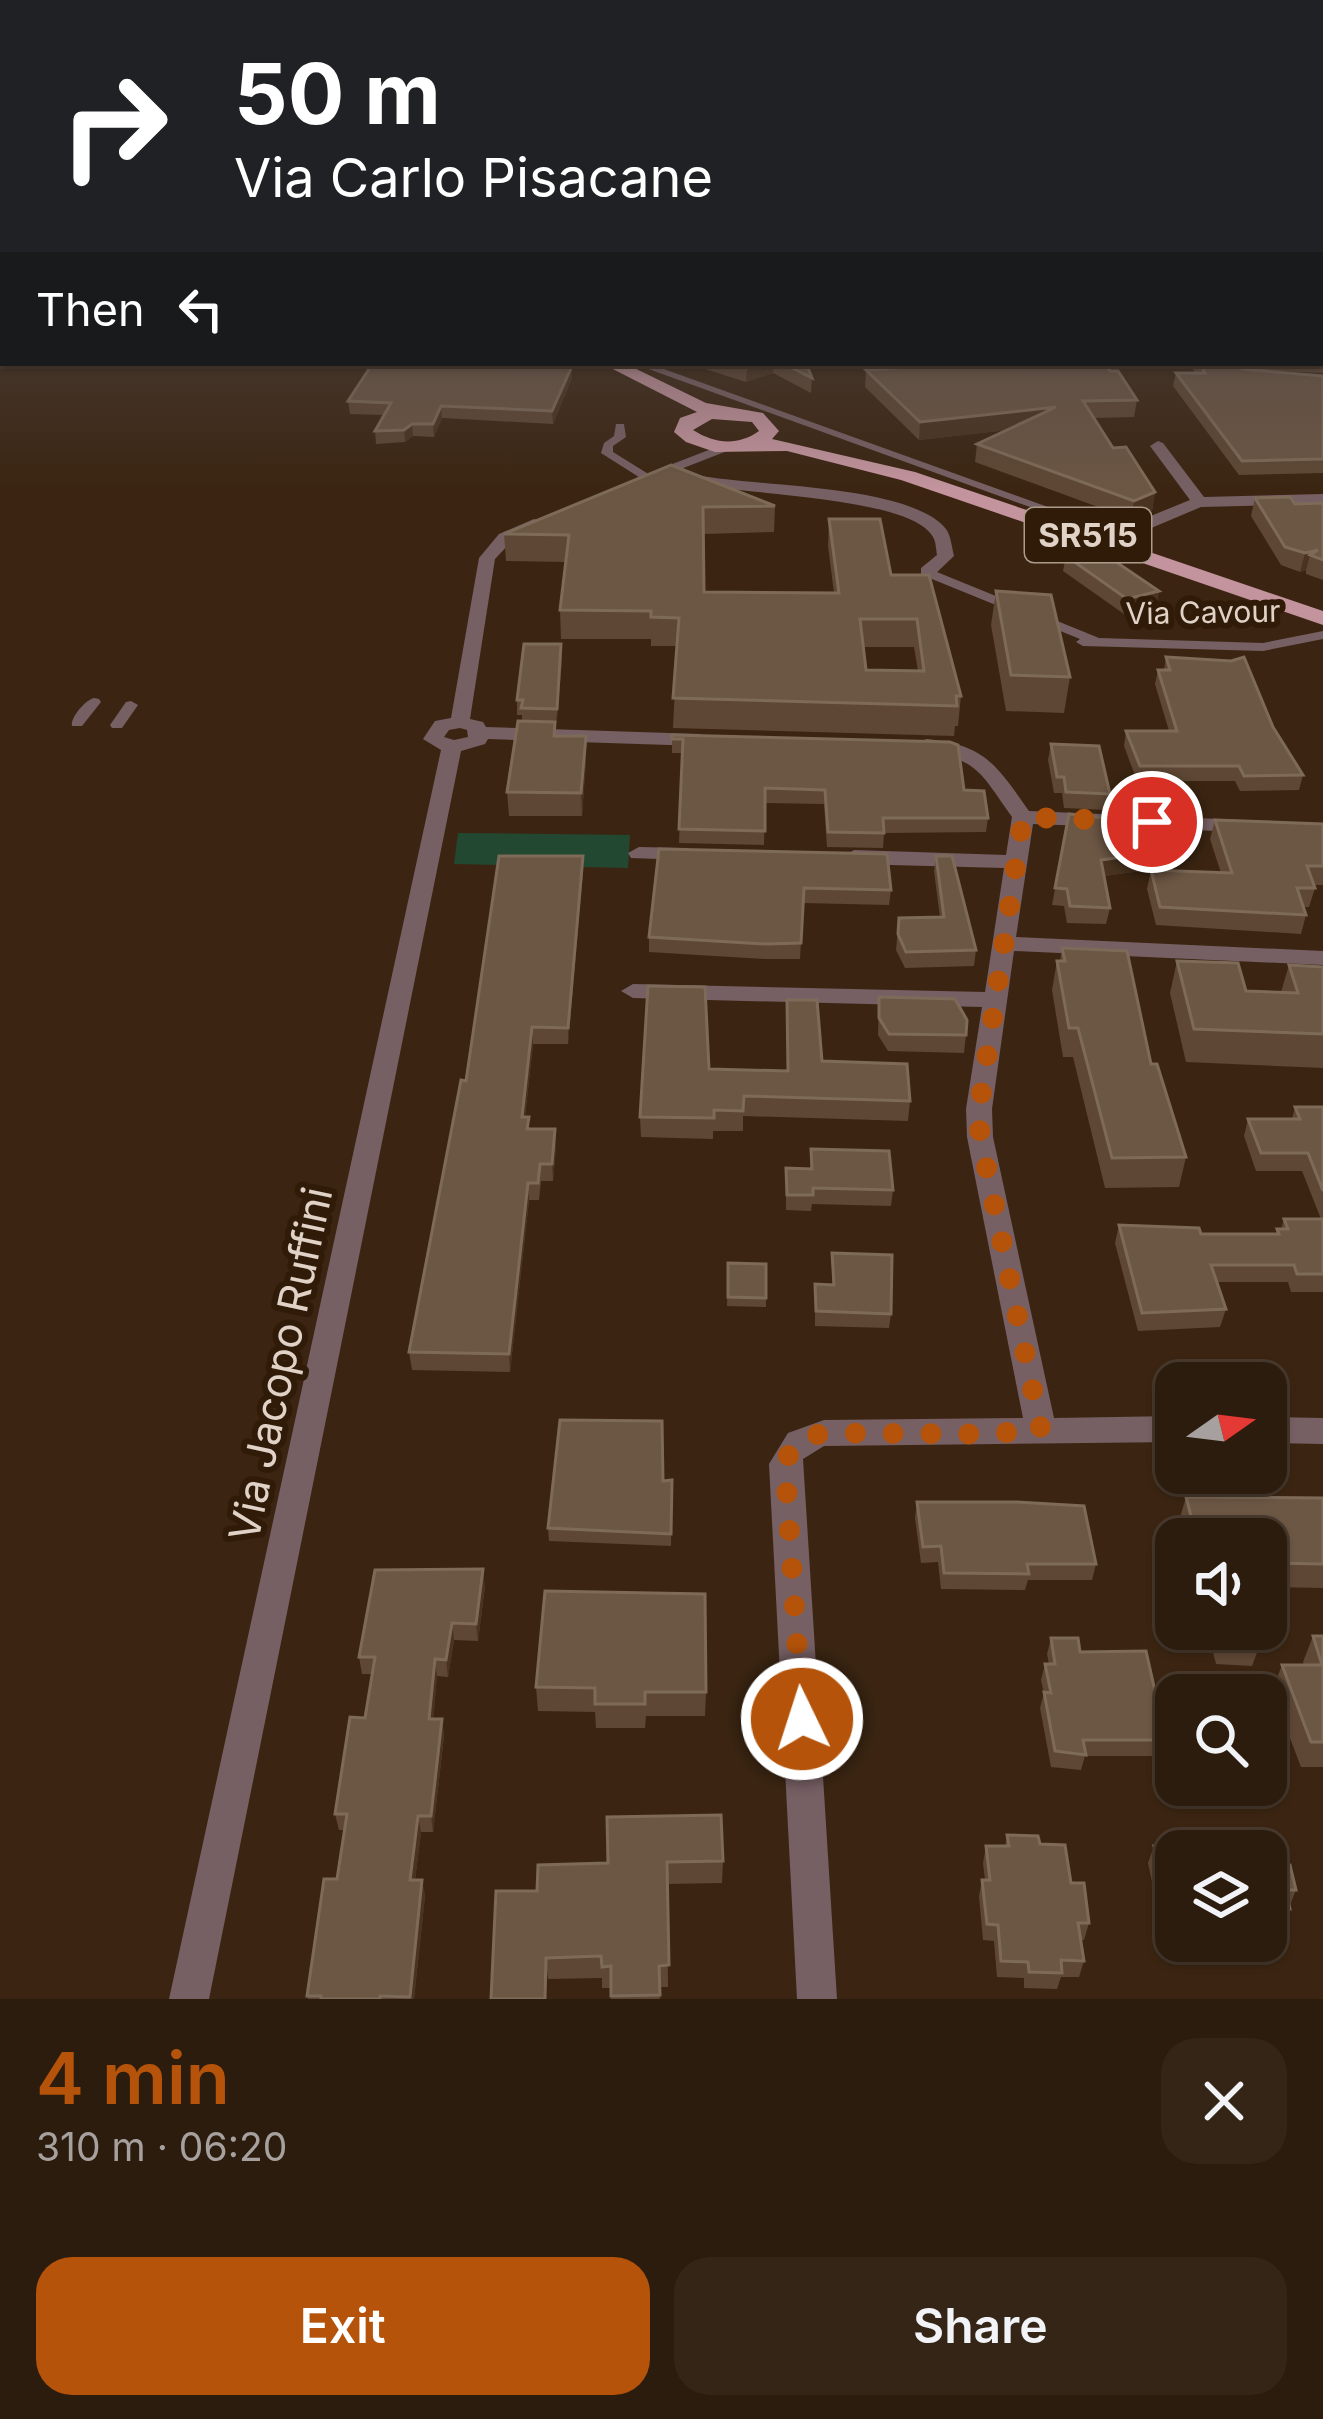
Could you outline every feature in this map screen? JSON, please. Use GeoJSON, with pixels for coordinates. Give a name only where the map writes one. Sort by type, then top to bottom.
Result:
{"type":"FeatureCollection","features":[{"type":"Feature","properties":{"kind":"main road"},"geometry":{"type":"LineString","coordinates":[[642,371],[700,407],[757,417],[770,426],[767,436],[742,445],[686,429],[642,371]]}},
{"type":"Feature","properties":{"kind":"main road"},"geometry":{"type":"LineString","coordinates":[[686,429],[722,412]]}},
{"type":"Feature","properties":{"kind":"main road","name":"SR515"},"geometry":{"type":"LineString","coordinates":[[770,426],[850,459]]}},
{"type":"Feature","properties":{"kind":"main road","name":"SR515"},"geometry":{"type":"LineString","coordinates":[[742,445],[787,445],[850,459],[1111,538],[1323,618]]}},
{"type":"Feature","properties":{"kind":"street"},"geometry":{"type":"LineString","coordinates":[[667,468],[686,429]]}},
{"type":"Feature","properties":{"kind":"street"},"geometry":{"type":"LineString","coordinates":[[626,486],[742,445]]}},
{"type":"Feature","properties":{"kind":"street"},"geometry":{"type":"LineString","coordinates":[[1158,446],[1199,502]]}},
{"type":"Feature","properties":{"kind":"street"},"geometry":{"type":"LineString","coordinates":[[667,468],[714,485],[841,496],[918,516],[936,526],[948,544],[946,556],[927,572]]}},
{"type":"Feature","properties":{"kind":"street"},"geometry":{"type":"LineString","coordinates":[[1111,538],[1199,502],[1323,499]]}},
{"type":"Feature","properties":{"kind":"street","name":"Via Jacopo Ruffini"},"geometry":{"type":"LineString","coordinates":[[189,1999],[456,734],[487,558],[505,538],[543,520]]}},
{"type":"Feature","properties":{"kind":"street"},"geometry":{"type":"LineString","coordinates":[[456,734],[471,744],[481,733],[718,741]]}},
{"type":"Feature","properties":{"kind":"street"},"geometry":{"type":"LineString","coordinates":[[905,745],[969,749],[1023,817],[979,1109],[980,1136],[1041,1430]]}},
{"type":"Feature","properties":{"kind":"street"},"geometry":{"type":"LineString","coordinates":[[1023,817],[1277,827]]}},
{"type":"Feature","properties":{"kind":"street"},"geometry":{"type":"LineString","coordinates":[[639,853],[707,854]]}},
{"type":"Feature","properties":{"kind":"street"},"geometry":{"type":"LineString","coordinates":[[820,856],[1019,862]]}},
{"type":"Feature","properties":{"kind":"street"},"geometry":{"type":"LineString","coordinates":[[1006,944],[1323,958]]}},
{"type":"Feature","properties":{"kind":"street"},"geometry":{"type":"LineString","coordinates":[[633,991],[998,1000]]}},
{"type":"Feature","properties":{"kind":"street"},"geometry":{"type":"LineString","coordinates":[[817,1999],[785,1464],[799,1439],[824,1433],[1155,1430]]}},
{"type":"Feature","properties":{"kind":"street"},"geometry":{"type":"LineString","coordinates":[[1287,1430],[1323,1431]]}},
{"type":"Feature","properties":{"kind":"lane"},"geometry":{"type":"LineString","coordinates":[[642,371],[1111,538]]}},
{"type":"Feature","properties":{"kind":"lane"},"geometry":{"type":"LineString","coordinates":[[620,427],[620,436],[608,445],[607,453],[646,477]]}},
{"type":"Feature","properties":{"kind":"lane","name":"Via Cavour"},"geometry":{"type":"LineString","coordinates":[[927,572],[1088,640],[1263,646],[1323,635]]}},
{"type":"Feature","properties":{"kind":"lane"},"geometry":{"type":"LineString","coordinates":[[77,723],[94,702]]}},
{"type":"Feature","properties":{"kind":"lane"},"geometry":{"type":"LineString","coordinates":[[117,725],[130,705]]}},
{"type":"Feature","properties":{"kind":"green space"},"geometry":{"type":"Polygon","coordinates":[[[458,833],[630,835],[628,868],[454,864],[458,833]]]}},
{"type":"Feature","properties":{"kind":"building"},"geometry":{"type":"Polygon","coordinates":[[[371,366],[572,366],[552,411],[441,406],[433,424],[375,431],[391,403],[348,401],[371,366]]]}},
{"type":"Feature","properties":{"kind":"building"},"geometry":{"type":"Polygon","coordinates":[[[788,366],[807,366],[812,378],[788,366]]]}},
{"type":"Feature","properties":{"kind":"building"},"geometry":{"type":"Polygon","coordinates":[[[1106,366],[1118,371],[1137,400],[1083,401],[1113,448],[1126,447],[1155,492],[1134,501],[977,444],[1056,407],[920,422],[866,370],[1106,366]]]}},
{"type":"Feature","properties":{"kind":"building"},"geometry":{"type":"Polygon","coordinates":[[[1201,366],[1323,376],[1323,459],[1242,461],[1176,373],[1205,373],[1201,366]]]}},
{"type":"Feature","properties":{"kind":"building"},"geometry":{"type":"Polygon","coordinates":[[[671,465],[775,506],[703,507],[704,592],[839,593],[829,519],[880,519],[891,575],[929,575],[961,696],[956,696],[957,706],[673,698],[679,618],[651,617],[651,611],[560,610],[569,535],[504,534],[671,465]],[[860,619],[866,670],[924,671],[917,619],[860,619]]]}},
{"type":"Feature","properties":{"kind":"building"},"geometry":{"type":"Polygon","coordinates":[[[1290,497],[1295,504],[1323,503],[1323,560],[1310,555],[1318,550],[1305,553],[1285,547],[1255,498],[1290,497]]]}},
{"type":"Feature","properties":{"kind":"building"},"geometry":{"type":"Polygon","coordinates":[[[1097,549],[1159,591],[1127,599],[1066,556],[1097,549]]]}},
{"type":"Feature","properties":{"kind":"building"},"geometry":{"type":"Polygon","coordinates":[[[996,591],[1051,595],[1070,677],[1011,675],[996,591]]]}},
{"type":"Feature","properties":{"kind":"building"},"geometry":{"type":"Polygon","coordinates":[[[524,644],[561,644],[557,709],[521,708],[523,700],[517,700],[524,644]]]}},
{"type":"Feature","properties":{"kind":"building"},"geometry":{"type":"Polygon","coordinates":[[[1166,657],[1231,661],[1244,657],[1273,727],[1303,775],[1244,776],[1239,766],[1140,766],[1126,731],[1177,731],[1158,670],[1170,670],[1166,657]]]}},
{"type":"Feature","properties":{"kind":"building"},"geometry":{"type":"Polygon","coordinates":[[[518,721],[555,722],[554,736],[586,736],[581,793],[507,792],[518,721]]]}},
{"type":"Feature","properties":{"kind":"building"},"geometry":{"type":"Polygon","coordinates":[[[672,735],[950,742],[958,745],[964,790],[984,791],[988,818],[883,818],[884,833],[828,832],[825,790],[765,788],[765,831],[679,829],[683,739],[672,739],[672,735]]]}},
{"type":"Feature","properties":{"kind":"building"},"geometry":{"type":"Polygon","coordinates":[[[1051,744],[1099,746],[1110,794],[1066,792],[1064,777],[1057,777],[1051,744]]]}},
{"type":"Feature","properties":{"kind":"building"},"geometry":{"type":"Polygon","coordinates":[[[1069,814],[1159,824],[1166,851],[1101,860],[1110,908],[1070,906],[1067,889],[1055,888],[1069,814]]]}},
{"type":"Feature","properties":{"kind":"building"},"geometry":{"type":"Polygon","coordinates":[[[1215,820],[1323,824],[1323,866],[1307,866],[1315,888],[1297,888],[1306,915],[1160,907],[1151,870],[1232,873],[1215,820]]]}},
{"type":"Feature","properties":{"kind":"building"},"geometry":{"type":"Polygon","coordinates":[[[659,849],[887,854],[891,890],[804,888],[801,943],[649,937],[659,849]]]}},
{"type":"Feature","properties":{"kind":"building"},"geometry":{"type":"Polygon","coordinates":[[[499,856],[583,856],[568,1028],[532,1027],[522,1117],[529,1117],[527,1129],[555,1129],[552,1164],[540,1164],[538,1183],[528,1183],[509,1354],[409,1352],[461,1080],[466,1081],[499,856]]]}},
{"type":"Feature","properties":{"kind":"building"},"geometry":{"type":"Polygon","coordinates":[[[936,856],[952,856],[976,950],[906,952],[898,934],[899,918],[944,917],[936,856]]]}},
{"type":"Feature","properties":{"kind":"building"},"geometry":{"type":"Polygon","coordinates":[[[1062,948],[1127,951],[1151,1064],[1157,1064],[1186,1157],[1112,1158],[1078,1028],[1069,1028],[1057,961],[1065,961],[1062,948]]]}},
{"type":"Feature","properties":{"kind":"building"},"geometry":{"type":"Polygon","coordinates":[[[1177,961],[1238,963],[1246,991],[1298,993],[1289,965],[1323,967],[1323,1034],[1194,1029],[1177,961]]]}},
{"type":"Feature","properties":{"kind":"building"},"geometry":{"type":"Polygon","coordinates":[[[648,986],[705,987],[709,1069],[788,1071],[787,1000],[817,1000],[822,1061],[907,1064],[910,1101],[744,1096],[743,1111],[714,1110],[714,1118],[640,1117],[648,986]]]}},
{"type":"Feature","properties":{"kind":"building"},"geometry":{"type":"Polygon","coordinates":[[[879,997],[955,999],[967,1020],[966,1035],[889,1034],[879,1018],[879,997]]]}},
{"type":"Feature","properties":{"kind":"building"},"geometry":{"type":"Polygon","coordinates":[[[1295,1107],[1323,1107],[1323,1191],[1308,1153],[1261,1153],[1248,1119],[1300,1119],[1295,1107]]]}},
{"type":"Feature","properties":{"kind":"building"},"geometry":{"type":"Polygon","coordinates":[[[811,1149],[889,1151],[893,1190],[813,1188],[813,1195],[787,1195],[786,1168],[812,1169],[811,1149]]]}},
{"type":"Feature","properties":{"kind":"building"},"geometry":{"type":"Polygon","coordinates":[[[1284,1219],[1323,1219],[1323,1274],[1297,1274],[1294,1265],[1211,1265],[1226,1309],[1142,1313],[1119,1225],[1199,1228],[1201,1234],[1279,1234],[1277,1229],[1288,1229],[1284,1219]]]}},
{"type":"Feature","properties":{"kind":"building"},"geometry":{"type":"Polygon","coordinates":[[[832,1253],[892,1255],[891,1314],[816,1311],[815,1284],[834,1285],[832,1253]]]}},
{"type":"Feature","properties":{"kind":"building"},"geometry":{"type":"Polygon","coordinates":[[[728,1263],[766,1264],[766,1298],[728,1297],[728,1263]]]}},
{"type":"Feature","properties":{"kind":"building"},"geometry":{"type":"Polygon","coordinates":[[[560,1420],[662,1421],[663,1481],[672,1480],[671,1534],[548,1528],[560,1420]]]}},
{"type":"Feature","properties":{"kind":"building"},"geometry":{"type":"Polygon","coordinates":[[[1186,1497],[1323,1498],[1323,1564],[1287,1563],[1287,1518],[1192,1518],[1186,1497]]]}},
{"type":"Feature","properties":{"kind":"building"},"geometry":{"type":"Polygon","coordinates":[[[917,1502],[1084,1506],[1096,1564],[1027,1564],[1029,1574],[944,1573],[941,1546],[923,1547],[917,1502]]]}},
{"type":"Feature","properties":{"kind":"building"},"geometry":{"type":"Polygon","coordinates":[[[483,1569],[476,1624],[452,1623],[446,1660],[435,1659],[429,1719],[442,1719],[431,1816],[418,1816],[410,1880],[422,1880],[410,1997],[307,1996],[324,1879],[337,1879],[347,1814],[335,1814],[350,1717],[365,1718],[375,1657],[359,1657],[375,1570],[483,1569]]]}},
{"type":"Feature","properties":{"kind":"building"},"geometry":{"type":"Polygon","coordinates":[[[545,1591],[705,1594],[706,1692],[645,1692],[645,1704],[595,1704],[595,1688],[536,1687],[545,1591]]]}},
{"type":"Feature","properties":{"kind":"building"},"geometry":{"type":"Polygon","coordinates":[[[1313,1636],[1323,1636],[1323,1742],[1311,1742],[1282,1665],[1322,1665],[1313,1636]]]}},
{"type":"Feature","properties":{"kind":"building"},"geometry":{"type":"Polygon","coordinates":[[[1051,1638],[1078,1638],[1080,1652],[1146,1651],[1155,1691],[1155,1740],[1083,1740],[1086,1755],[1055,1751],[1044,1692],[1051,1693],[1045,1664],[1055,1664],[1051,1638]]]}},
{"type":"Feature","properties":{"kind":"building"},"geometry":{"type":"Polygon","coordinates":[[[721,1815],[723,1861],[667,1862],[669,1965],[659,1966],[660,1995],[611,1996],[611,1966],[602,1967],[601,1956],[546,1958],[545,1999],[491,1999],[496,1891],[537,1891],[538,1865],[608,1863],[607,1817],[721,1815]]]}},
{"type":"Feature","properties":{"kind":"building"},"geometry":{"type":"Polygon","coordinates":[[[1007,1835],[1038,1836],[1040,1844],[1065,1845],[1071,1883],[1084,1883],[1089,1923],[1078,1923],[1084,1961],[1061,1960],[1062,1973],[1029,1972],[1028,1962],[1001,1961],[998,1925],[987,1924],[982,1880],[990,1880],[986,1846],[1009,1846],[1007,1835]]]}},
{"type":"Feature","properties":{"kind":"building"},"geometry":{"type":"Polygon","coordinates":[[[1287,1865],[1290,1865],[1296,1890],[1287,1890],[1287,1865]]]}},
{"type":"Feature","properties":{"kind":"route"},"geometry":{"type":"LineString","coordinates":[[802,1719],[785,1464],[791,1448],[799,1439],[824,1433],[1041,1430],[980,1136],[979,1109],[1023,817],[1152,822]]}}]}
